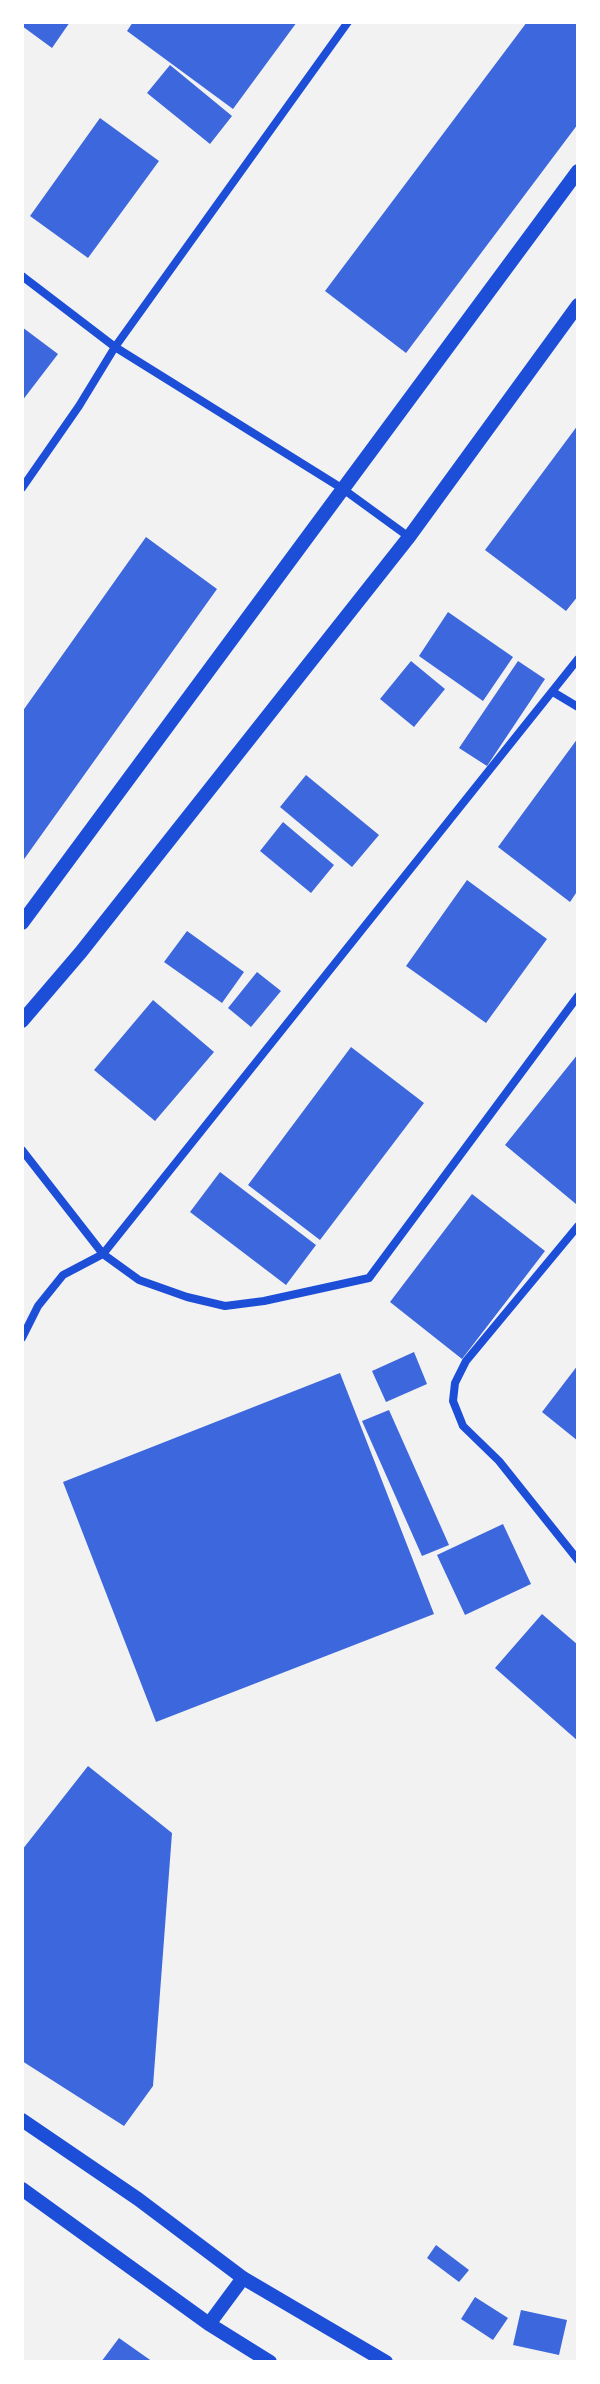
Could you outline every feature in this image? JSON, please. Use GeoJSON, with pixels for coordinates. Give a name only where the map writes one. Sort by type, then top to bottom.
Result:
{"type":"FeatureCollection","features":[{"type":"Feature","properties":{"kind":"street"},"geometry":{"type":"LineString","coordinates":[[22,488],[79,406],[115,347],[348,22]]}},
{"type":"Feature","properties":{"kind":"street"},"geometry":{"type":"LineString","coordinates":[[22,923],[578,171]]}},
{"type":"Feature","properties":{"kind":"street"},"geometry":{"type":"LineString","coordinates":[[22,276],[115,347],[343,489],[409,537]]}},
{"type":"Feature","properties":{"kind":"street"},"geometry":{"type":"LineString","coordinates":[[22,1021],[81,952],[409,537],[578,305]]}},
{"type":"Feature","properties":{"kind":"street"},"geometry":{"type":"LineString","coordinates":[[22,1338],[38,1306],[63,1275],[103,1254],[578,659]]}},
{"type":"Feature","properties":{"kind":"street"},"geometry":{"type":"LineString","coordinates":[[553,692],[578,707]]}},
{"type":"Feature","properties":{"kind":"street"},"geometry":{"type":"LineString","coordinates":[[22,1150],[103,1254],[139,1280],[225,1306],[264,1301],[369,1278],[578,996]]}},
{"type":"Feature","properties":{"kind":"street"},"geometry":{"type":"LineString","coordinates":[[578,1226],[466,1361],[455,1383],[453,1401],[463,1426],[499,1461],[578,1560]]}},
{"type":"Feature","properties":{"kind":"street"},"geometry":{"type":"LineString","coordinates":[[22,2120],[138,2199],[243,2278],[386,2362]]}},
{"type":"Feature","properties":{"kind":"street"},"geometry":{"type":"LineString","coordinates":[[22,2189],[209,2324],[270,2362]]}},
{"type":"Feature","properties":{"kind":"street"},"geometry":{"type":"LineString","coordinates":[[209,2324],[243,2278]]}},
{"type":"Feature","properties":{"kind":"building"},"geometry":{"type":"Polygon","coordinates":[[[22,22],[70,22],[52,48],[22,26],[22,22]]]}},
{"type":"Feature","properties":{"kind":"building"},"geometry":{"type":"Polygon","coordinates":[[[133,22],[297,22],[233,109],[127,31],[133,22]]]}},
{"type":"Feature","properties":{"kind":"building"},"geometry":{"type":"Polygon","coordinates":[[[527,22],[578,22],[578,124],[406,353],[325,291],[527,22]]]}},
{"type":"Feature","properties":{"kind":"building"},"geometry":{"type":"Polygon","coordinates":[[[170,65],[232,116],[210,144],[147,93],[170,65]]]}},
{"type":"Feature","properties":{"kind":"building"},"geometry":{"type":"Polygon","coordinates":[[[100,118],[159,161],[88,258],[30,216],[100,118]]]}},
{"type":"Feature","properties":{"kind":"building"},"geometry":{"type":"Polygon","coordinates":[[[22,327],[58,354],[22,401],[22,327]]]}},
{"type":"Feature","properties":{"kind":"building"},"geometry":{"type":"Polygon","coordinates":[[[578,425],[578,596],[566,611],[485,550],[578,425]]]}},
{"type":"Feature","properties":{"kind":"building"},"geometry":{"type":"Polygon","coordinates":[[[146,537],[217,589],[22,862],[22,712],[146,537]]]}},
{"type":"Feature","properties":{"kind":"building"},"geometry":{"type":"Polygon","coordinates":[[[448,612],[513,657],[483,701],[419,656],[448,612]]]}},
{"type":"Feature","properties":{"kind":"building"},"geometry":{"type":"Polygon","coordinates":[[[411,661],[445,689],[414,727],[380,699],[411,661]]]}},
{"type":"Feature","properties":{"kind":"building"},"geometry":{"type":"Polygon","coordinates":[[[518,661],[545,679],[487,766],[459,748],[518,661]]]}},
{"type":"Feature","properties":{"kind":"building"},"geometry":{"type":"Polygon","coordinates":[[[578,738],[578,890],[570,902],[498,847],[578,738]]]}},
{"type":"Feature","properties":{"kind":"building"},"geometry":{"type":"Polygon","coordinates":[[[306,775],[379,835],[352,867],[280,807],[306,775]]]}},
{"type":"Feature","properties":{"kind":"building"},"geometry":{"type":"Polygon","coordinates":[[[283,822],[334,865],[311,893],[260,851],[283,822]]]}},
{"type":"Feature","properties":{"kind":"building"},"geometry":{"type":"Polygon","coordinates":[[[467,880],[547,939],[486,1023],[406,966],[467,880]]]}},
{"type":"Feature","properties":{"kind":"building"},"geometry":{"type":"Polygon","coordinates":[[[187,931],[244,972],[222,1003],[164,962],[187,931]]]}},
{"type":"Feature","properties":{"kind":"building"},"geometry":{"type":"Polygon","coordinates":[[[257,972],[281,991],[251,1027],[228,1008],[257,972]]]}},
{"type":"Feature","properties":{"kind":"building"},"geometry":{"type":"Polygon","coordinates":[[[153,1000],[214,1052],[155,1121],[94,1070],[153,1000]]]}},
{"type":"Feature","properties":{"kind":"building"},"geometry":{"type":"Polygon","coordinates":[[[351,1047],[424,1103],[320,1240],[248,1185],[351,1047]]]}},
{"type":"Feature","properties":{"kind":"building"},"geometry":{"type":"Polygon","coordinates":[[[578,1054],[578,1202],[576,1204],[505,1145],[578,1054]]]}},
{"type":"Feature","properties":{"kind":"building"},"geometry":{"type":"Polygon","coordinates":[[[220,1172],[316,1245],[286,1285],[190,1212],[220,1172]]]}},
{"type":"Feature","properties":{"kind":"building"},"geometry":{"type":"Polygon","coordinates":[[[472,1194],[545,1251],[462,1359],[390,1302],[472,1194]]]}},
{"type":"Feature","properties":{"kind":"building"},"geometry":{"type":"Polygon","coordinates":[[[414,1352],[427,1384],[386,1402],[372,1371],[414,1352]]]}},
{"type":"Feature","properties":{"kind":"building"},"geometry":{"type":"Polygon","coordinates":[[[578,1365],[578,1441],[542,1412],[578,1365]]]}},
{"type":"Feature","properties":{"kind":"building"},"geometry":{"type":"Polygon","coordinates":[[[340,1373],[434,1614],[156,1722],[63,1482],[340,1373]]]}},
{"type":"Feature","properties":{"kind":"building"},"geometry":{"type":"Polygon","coordinates":[[[389,1410],[449,1545],[422,1556],[362,1421],[389,1410]]]}},
{"type":"Feature","properties":{"kind":"building"},"geometry":{"type":"Polygon","coordinates":[[[503,1524],[531,1584],[465,1615],[437,1555],[503,1524]]]}},
{"type":"Feature","properties":{"kind":"building"},"geometry":{"type":"Polygon","coordinates":[[[542,1614],[578,1645],[578,1741],[495,1668],[542,1614]]]}},
{"type":"Feature","properties":{"kind":"building"},"geometry":{"type":"Polygon","coordinates":[[[88,1766],[172,1833],[153,2086],[124,2126],[22,2061],[22,1850],[88,1766]]]}},
{"type":"Feature","properties":{"kind":"building"},"geometry":{"type":"Polygon","coordinates":[[[436,2245],[469,2270],[459,2282],[427,2258],[436,2245]]]}},
{"type":"Feature","properties":{"kind":"building"},"geometry":{"type":"Polygon","coordinates":[[[475,2297],[508,2318],[493,2340],[461,2319],[475,2297]]]}},
{"type":"Feature","properties":{"kind":"building"},"geometry":{"type":"Polygon","coordinates":[[[521,2310],[567,2320],[559,2355],[513,2345],[521,2310]]]}},
{"type":"Feature","properties":{"kind":"building"},"geometry":{"type":"Polygon","coordinates":[[[119,2338],[153,2362],[101,2362],[119,2338]]]}}]}
